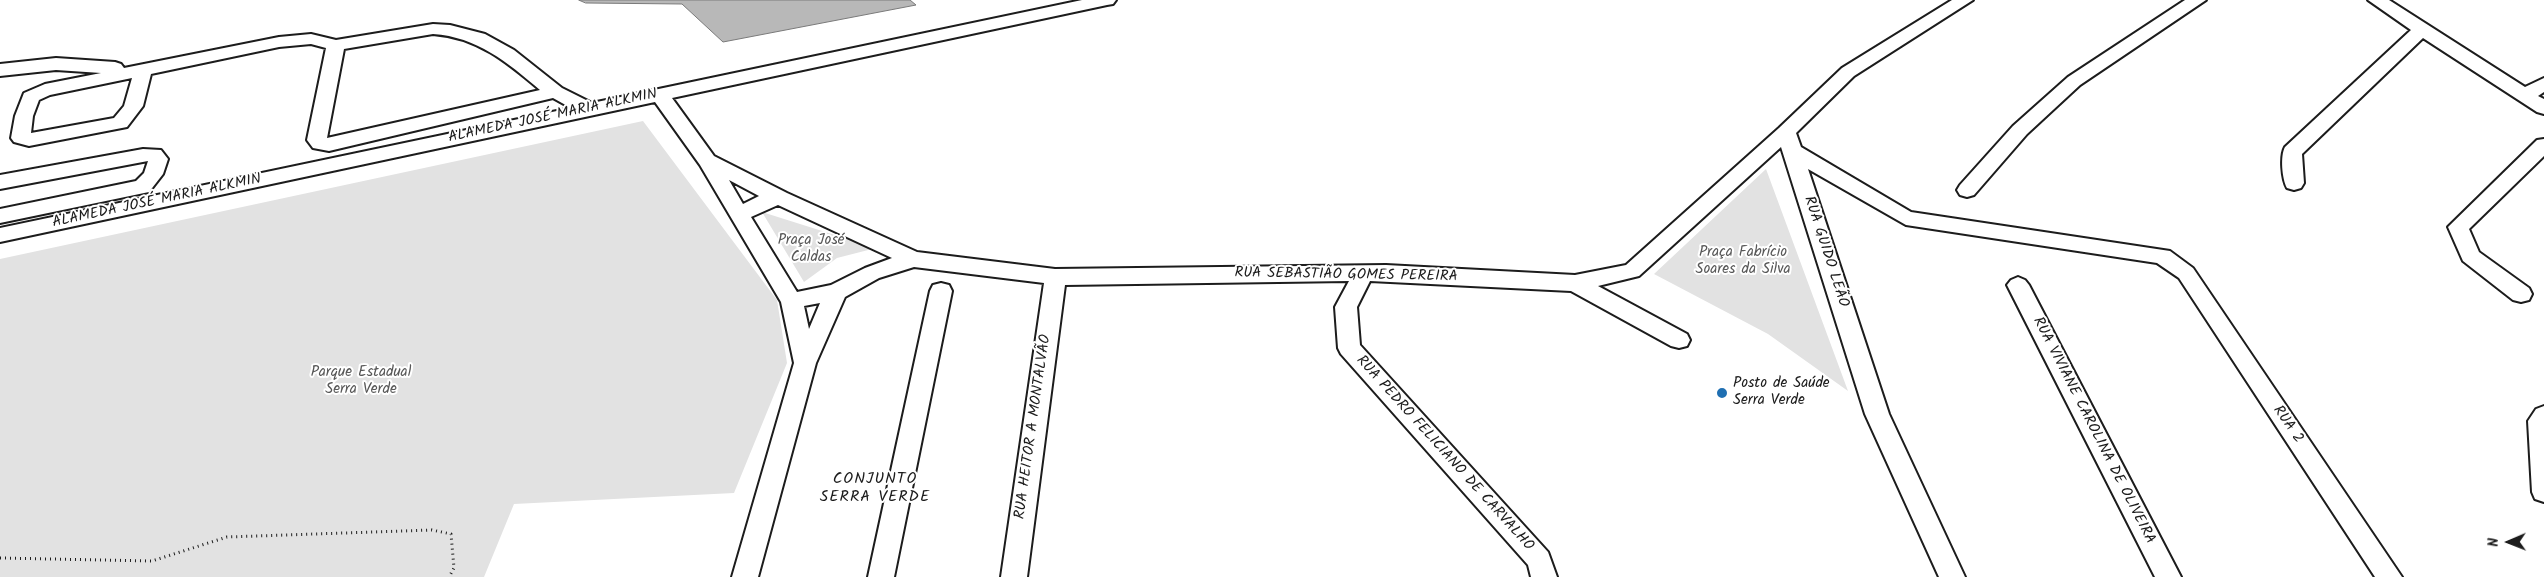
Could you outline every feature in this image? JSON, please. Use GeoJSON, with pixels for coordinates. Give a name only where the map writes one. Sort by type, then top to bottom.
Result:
{"type":"FeatureCollection","features":[{"type":"Feature","properties":{"kind":"street","name":"ALAMEDA JOSÉ MARIA ALKMIN"},"geometry":{"type":"LineString","coordinates":[[0,236],[1107,0]]}},
{"type":"Feature","properties":{"kind":"street"},"geometry":{"type":"LineString","coordinates":[[1786,132],[1848,72],[1964,0]]}},
{"type":"Feature","properties":{"kind":"street"},"geometry":{"type":"LineString","coordinates":[[1966,190],[2020,130],[2074,81],[2197,0]]}},
{"type":"Feature","properties":{"kind":"street"},"geometry":{"type":"LineString","coordinates":[[2382,2],[2544,108]]}},
{"type":"Feature","properties":{"kind":"street"},"geometry":{"type":"LineString","coordinates":[[143,70],[137,98],[129,117],[120,123],[29,140],[21,138],[24,116],[31,97],[36,93],[143,70],[279,42],[312,39],[336,44],[433,29],[450,30],[479,38],[508,54],[533,77],[555,92],[589,109]]}},
{"type":"Feature","properties":{"kind":"street"},"geometry":{"type":"LineString","coordinates":[[2294,183],[2292,152],[2422,29]]}},
{"type":"Feature","properties":{"kind":"street"},"geometry":{"type":"LineString","coordinates":[[336,44],[317,140],[320,144],[329,144],[555,92]]}},
{"type":"Feature","properties":{"kind":"street"},"geometry":{"type":"LineString","coordinates":[[0,70],[56,64],[143,70]]}},
{"type":"Feature","properties":{"kind":"street"},"geometry":{"type":"LineString","coordinates":[[2524,95],[2544,84]]}},
{"type":"Feature","properties":{"kind":"street"},"geometry":{"type":"LineString","coordinates":[[659,94],[707,161],[792,301],[805,363]]}},
{"type":"Feature","properties":{"kind":"street","name":"RUA GUIDO LEÃO"},"geometry":{"type":"LineString","coordinates":[[1786,132],[1877,414],[1952,577]]}},
{"type":"Feature","properties":{"kind":"street","name":"RUA SEBASTIÃO GOMES PEREIRA"},"geometry":{"type":"LineString","coordinates":[[913,259],[1055,277],[1363,274],[1575,283],[1632,271],[1786,132]]}},
{"type":"Feature","properties":{"kind":"street"},"geometry":{"type":"LineString","coordinates":[[2521,294],[2470,256],[2458,227],[2544,145]]}},
{"type":"Feature","properties":{"kind":"street","name":"RUA 2"},"geometry":{"type":"LineString","coordinates":[[1794,152],[1906,218],[2163,256],[2186,273],[2389,577]]}},
{"type":"Feature","properties":{"kind":"street"},"geometry":{"type":"LineString","coordinates":[[0,182],[142,155],[154,155],[158,159],[156,170],[149,182],[142,187],[0,216]]}},
{"type":"Feature","properties":{"kind":"street"},"geometry":{"type":"LineString","coordinates":[[707,161],[780,198],[913,259]]}},
{"type":"Feature","properties":{"kind":"street"},"geometry":{"type":"LineString","coordinates":[[739,214],[766,200],[780,198]]}},
{"type":"Feature","properties":{"kind":"street"},"geometry":{"type":"LineString","coordinates":[[792,301],[836,292],[872,273],[913,259]]}},
{"type":"Feature","properties":{"kind":"street","name":"RUA PEDRO FELICIANO DE CARVALHO"},"geometry":{"type":"LineString","coordinates":[[1363,274],[1346,307],[1349,348],[1539,560],[1544,577]]}},
{"type":"Feature","properties":{"kind":"street","name":"RUA HEITOR A MONTALVÃO"},"geometry":{"type":"LineString","coordinates":[[1014,577],[1055,277]]}},
{"type":"Feature","properties":{"kind":"street"},"geometry":{"type":"LineString","coordinates":[[1575,283],[1679,340]]}},
{"type":"Feature","properties":{"kind":"street","name":"RUA VIVIANE CAROLINA DE OLIVEIRA"},"geometry":{"type":"LineString","coordinates":[[2018,285],[2168,577]]}},
{"type":"Feature","properties":{"kind":"street"},"geometry":{"type":"LineString","coordinates":[[881,577],[941,291]]}},
{"type":"Feature","properties":{"kind":"street"},"geometry":{"type":"LineString","coordinates":[[745,577],[805,363],[836,292]]}},
{"type":"Feature","properties":{"kind":"street"},"geometry":{"type":"LineString","coordinates":[[2544,415],[2540,421],[2544,492]]}},
{"type":"Feature","properties":{"kind":"path"},"geometry":{"type":"LineString","coordinates":[[0,558],[152,561],[227,537],[432,530],[451,534],[454,568],[449,577]]}},
{"type":"Feature","properties":{"kind":"green space","name":"Parque Estadual Serra Verde"},"geometry":{"type":"Polygon","coordinates":[[[643,121],[777,300],[787,363],[734,493],[514,504],[484,577],[0,577],[0,259],[643,121]]]}},
{"type":"Feature","properties":{"kind":"green space","name":"Praça Fabrício Soares da Silva"},"geometry":{"type":"Polygon","coordinates":[[[1766,169],[1848,391],[1768,334],[1654,274],[1766,169]]]}},
{"type":"Feature","properties":{"kind":"green space","name":"Praça José Caldas"},"geometry":{"type":"Polygon","coordinates":[[[762,212],[876,248],[837,258],[804,282],[762,212]]]}},
{"type":"Feature","properties":{"kind":"shaded area"},"geometry":{"type":"Polygon","coordinates":[[[579,0],[910,0],[916,5],[723,42],[682,4],[586,3],[579,0]]]}},
{"type":"Feature","properties":{"kind":"place","name":"Posto de Saúde Serra Verde"},"geometry":{"type":"Point","coordinates":[1722,393]}},
{"type":"Feature","properties":{"kind":"district","name":"CONJUNTO SERRA VERDE"},"geometry":{"type":"Point","coordinates":[875,489]}}]}
